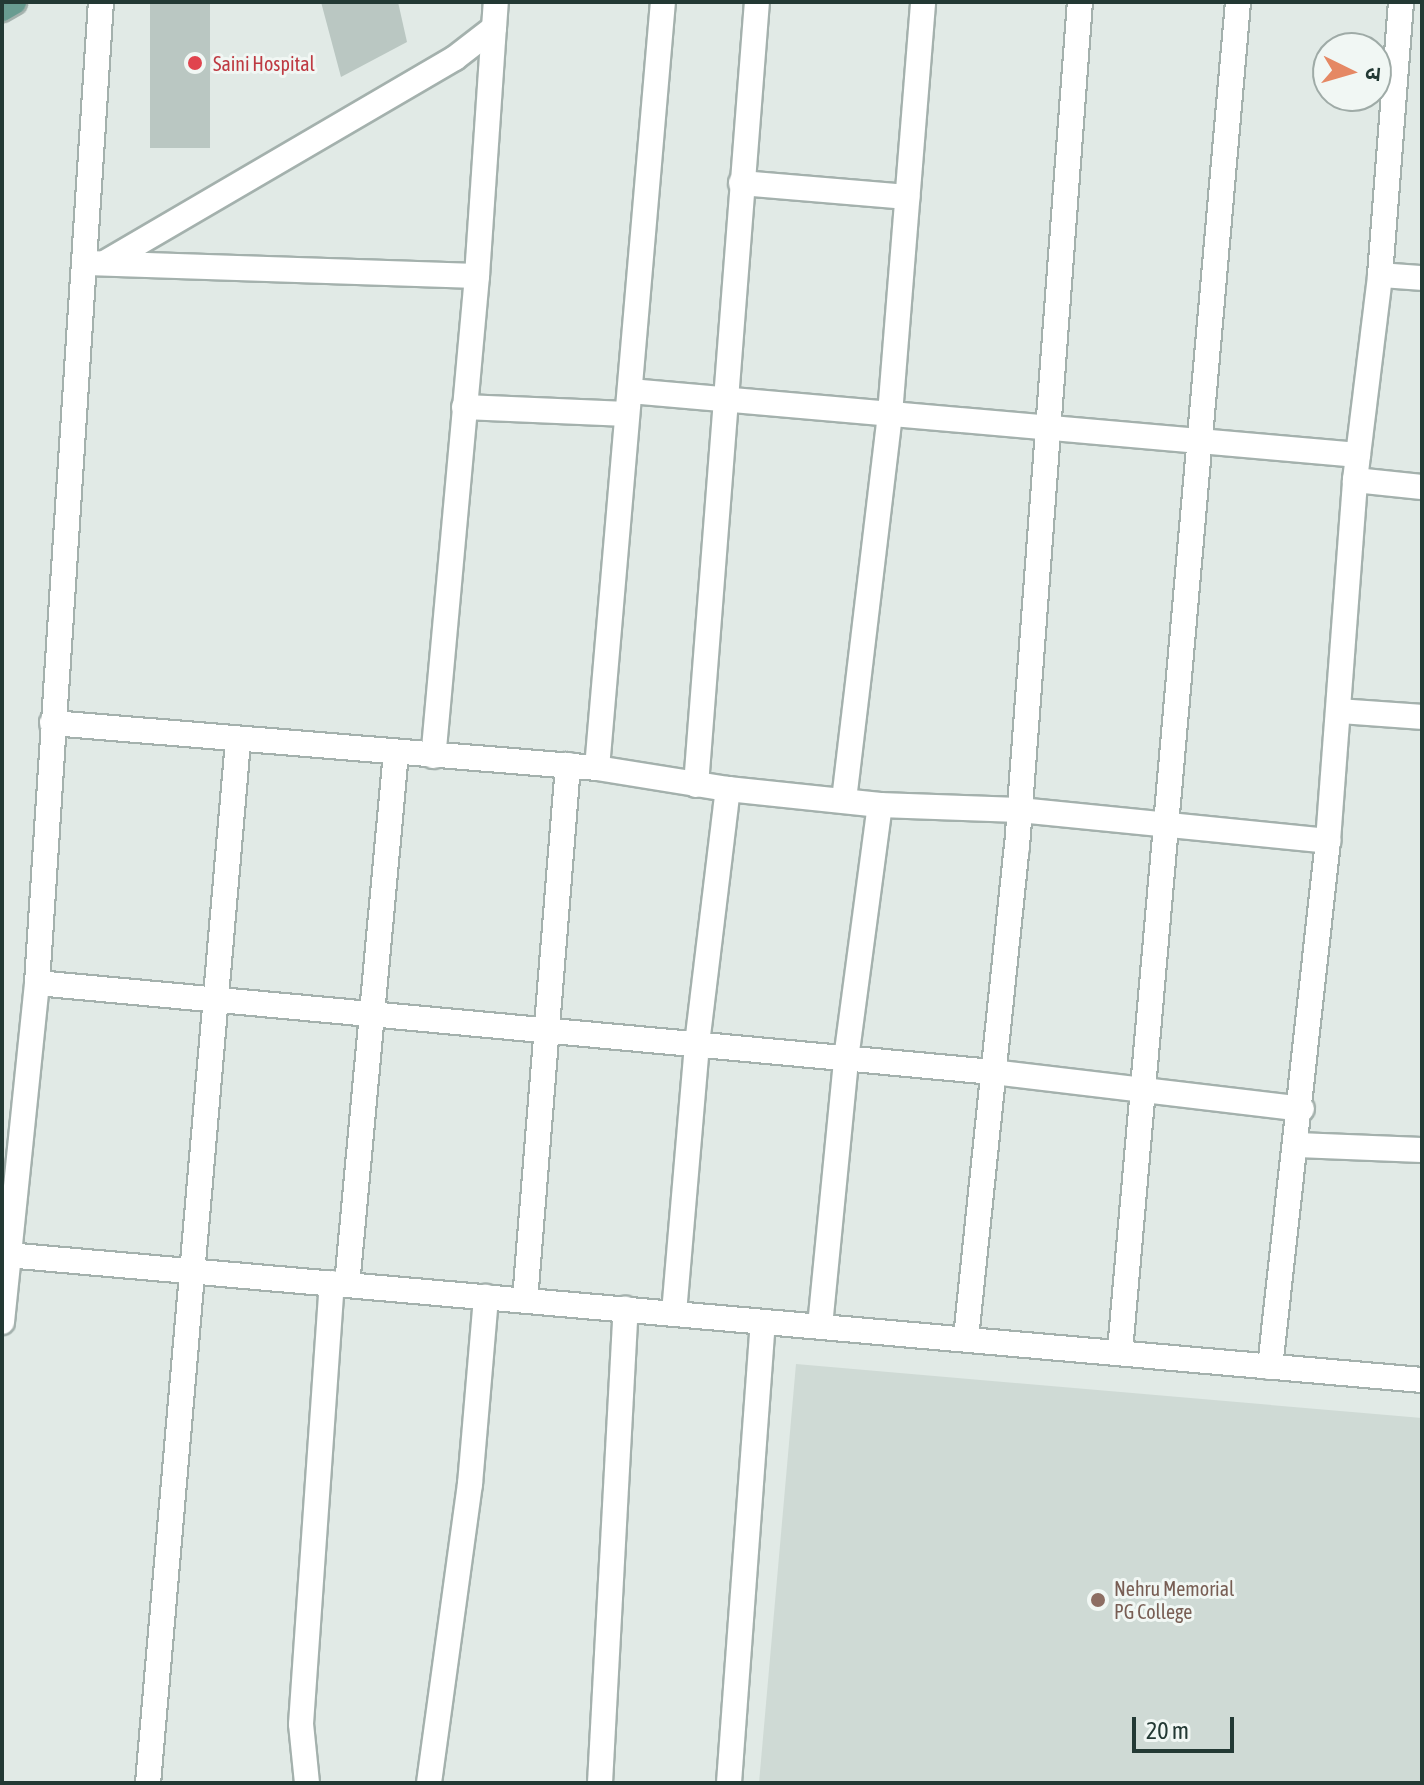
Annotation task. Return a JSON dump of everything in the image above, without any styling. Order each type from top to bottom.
[{"type":"main road","points":[[2,9],[14,2]]},
{"type":"street","points":[[2,1322],[7,1230],[37,983],[52,723],[97,262],[101,2]]},
{"type":"street","points":[[433,756],[477,276],[496,2]]},
{"type":"street","points":[[597,768],[663,2]]},
{"type":"street","points":[[696,785],[757,2]]},
{"type":"street","points":[[844,800],[890,414],[923,2]]},
{"type":"street","points":[[966,1338],[1019,810],[1045,429],[1080,2]]},
{"type":"street","points":[[1120,1351],[1238,2]]},
{"type":"street","points":[[1270,1367],[1302,1109],[1328,841],[1355,480],[1380,275],[1401,2]]},
{"type":"street","points":[[97,262],[455,58],[494,28]]},
{"type":"street","points":[[741,183],[907,197]]},
{"type":"street","points":[[97,262],[477,276]]},
{"type":"street","points":[[1380,275],[1422,278]]},
{"type":"street","points":[[464,407],[725,403],[890,414],[1358,455]]},
{"type":"street","points":[[1355,480],[1422,487]]},
{"type":"street","points":[[1339,711],[1422,717]]},
{"type":"street","points":[[52,723],[238,742],[568,765],[696,785],[880,805],[1019,810],[1328,841]]},
{"type":"street","points":[[148,1783],[212,1000],[238,742]]},
{"type":"street","points":[[307,1783],[301,1724],[339,1284],[372,1014],[396,753]]},
{"type":"street","points":[[525,1300],[568,765]]},
{"type":"street","points":[[674,1313],[697,1044],[728,789]]},
{"type":"street","points":[[820,1326],[846,1059],[880,805]]},
{"type":"street","points":[[37,983],[993,1072],[1302,1109]]},
{"type":"street","points":[[1297,1145],[1422,1150]]},
{"type":"street","points":[[7,1255],[1422,1380]]},
{"type":"street","points":[[429,1783],[470,1484],[486,1297]]},
{"type":"street","points":[[600,1783],[626,1309]]},
{"type":"street","points":[[729,1783],[763,1324]]},
{"type":"shaded area","name":"Nehru Memorial PG College","points":[[796,1364],[1422,1418],[1422,1783],[759,1783]]},
{"type":"building","points":[[150,2],[210,2],[210,148],[150,148]]},
{"type":"building","points":[[321,2],[398,2],[407,42],[341,77]]},
{"type":"place","name":"Saini Hospital","points":[[195,63]]},
{"type":"place","name":"Nehru Memorial PG College","points":[[1098,1600]]}]
